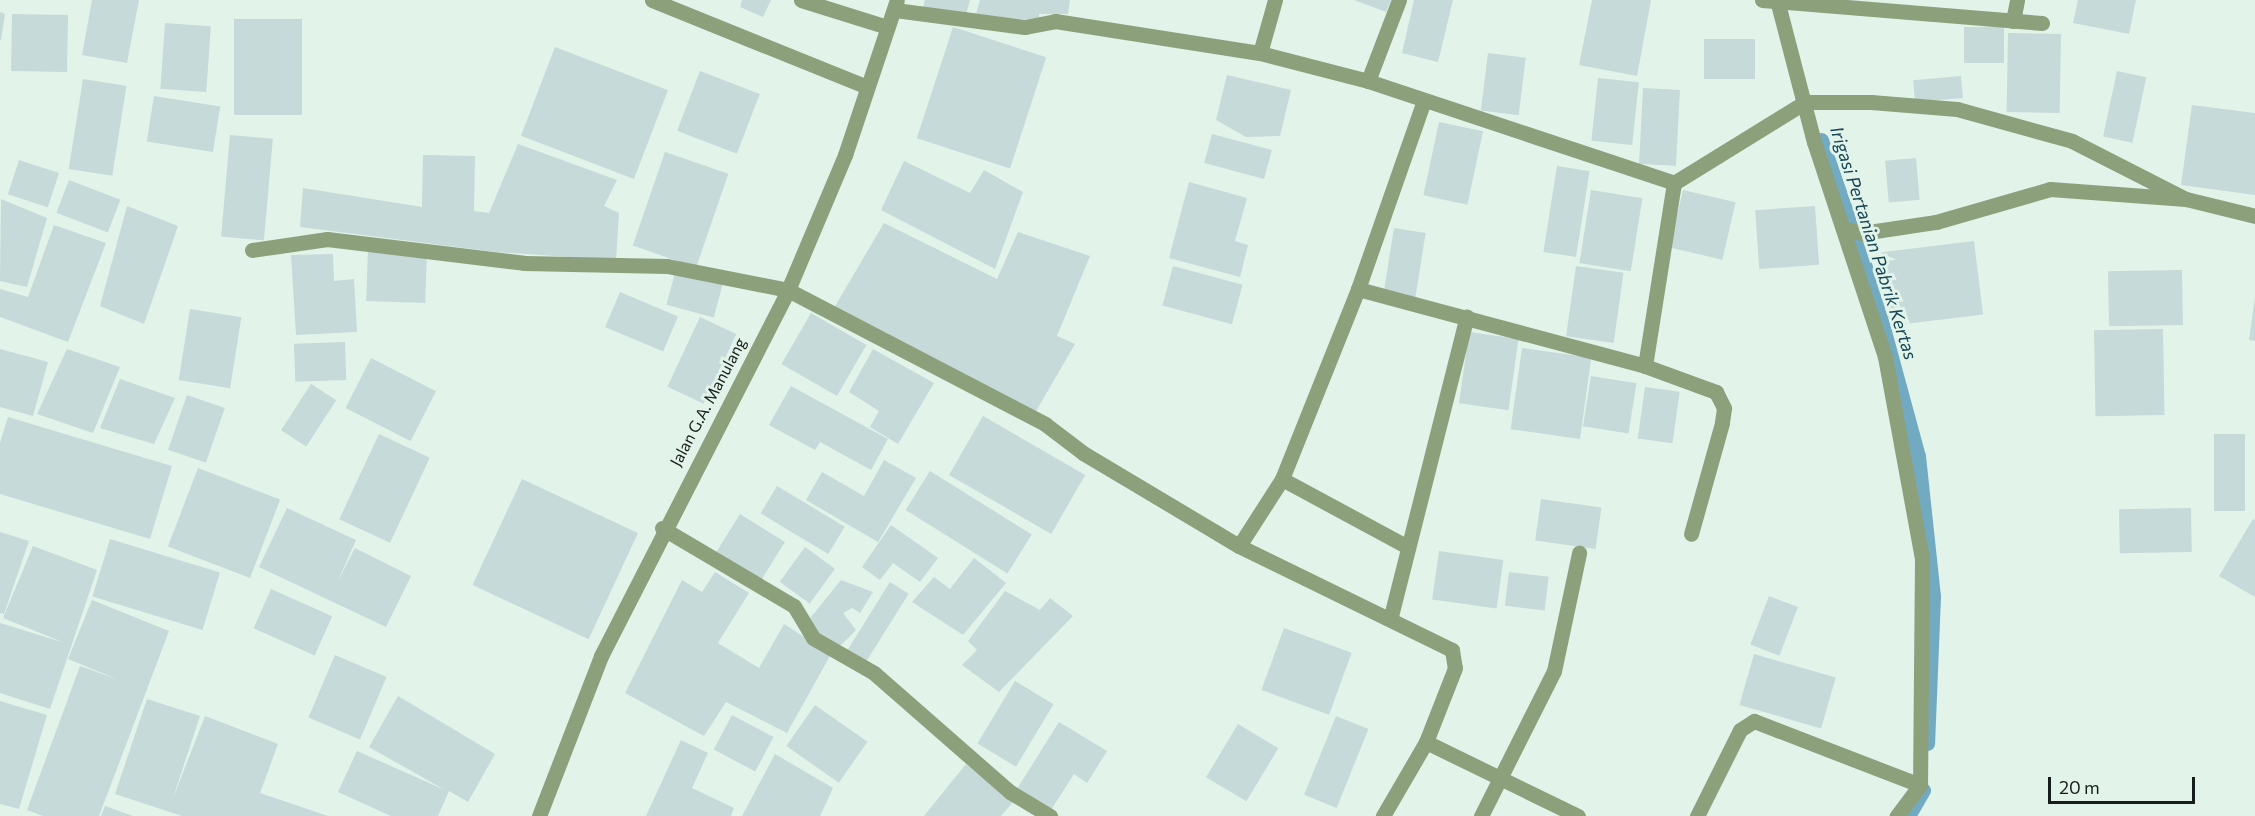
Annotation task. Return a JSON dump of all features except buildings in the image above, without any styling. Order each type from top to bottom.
[{"type":"street","points":[[652,0],[865,86]]},
{"type":"street","points":[[801,0],[887,27]]},
{"type":"street","points":[[1260,53],[1275,0]]},
{"type":"street","points":[[1368,81],[1399,0]]},
{"type":"street","points":[[1762,0],[1849,5],[2042,23]]},
{"type":"street","points":[[2013,21],[2018,0]]},
{"type":"street","points":[[1778,2],[1805,102],[1852,231],[1885,357],[1922,559],[1920,785],[1897,816]]},
{"type":"street","points":[[896,5],[1025,27],[1055,21],[1260,53],[1368,81],[1423,103],[1674,183]]},
{"type":"street","name":"Jalan G.A. Manulang","points":[[539,816],[601,656],[662,528],[788,290],[845,155],[865,86],[896,5]]},
{"type":"street","points":[[1645,366],[1674,183],[1805,102],[1871,102],[1957,109],[2072,141],[2186,199]]},
{"type":"street","points":[[1239,546],[1282,479],[1358,289],[1423,103]]},
{"type":"street","points":[[1852,231],[1936,222],[2050,189],[2186,199],[2255,216]]},
{"type":"street","points":[[252,250],[327,239],[524,263],[667,266],[788,290],[1045,424],[1083,453],[1239,546],[1391,616],[1452,650],[1456,659],[1426,742],[1383,816]]},
{"type":"street","points":[[1358,289],[1467,316],[1645,366],[1716,392],[1724,408],[1691,534]]},
{"type":"street","points":[[1391,616],[1467,316]]},
{"type":"street","points":[[1282,479],[1408,548]]},
{"type":"street","points":[[662,528],[794,606],[813,638],[874,673],[1010,792],[1050,816]]},
{"type":"street","points":[[1481,816],[1502,783],[1554,672],[1579,553]]},
{"type":"street","points":[[1697,816],[1740,730],[1754,721],[1920,785]]},
{"type":"street","points":[[1426,742],[1502,783],[1578,816]]},
{"type":"waterway","name":"Irigasi Pertanian Pabrik Kertas","points":[[1821,140],[1872,287],[1918,456],[1933,596],[1927,743]]},
{"type":"waterway","name":"Irigasi Pertanian Pabrik Kertas","points":[[1908,816],[1923,790]]}]
